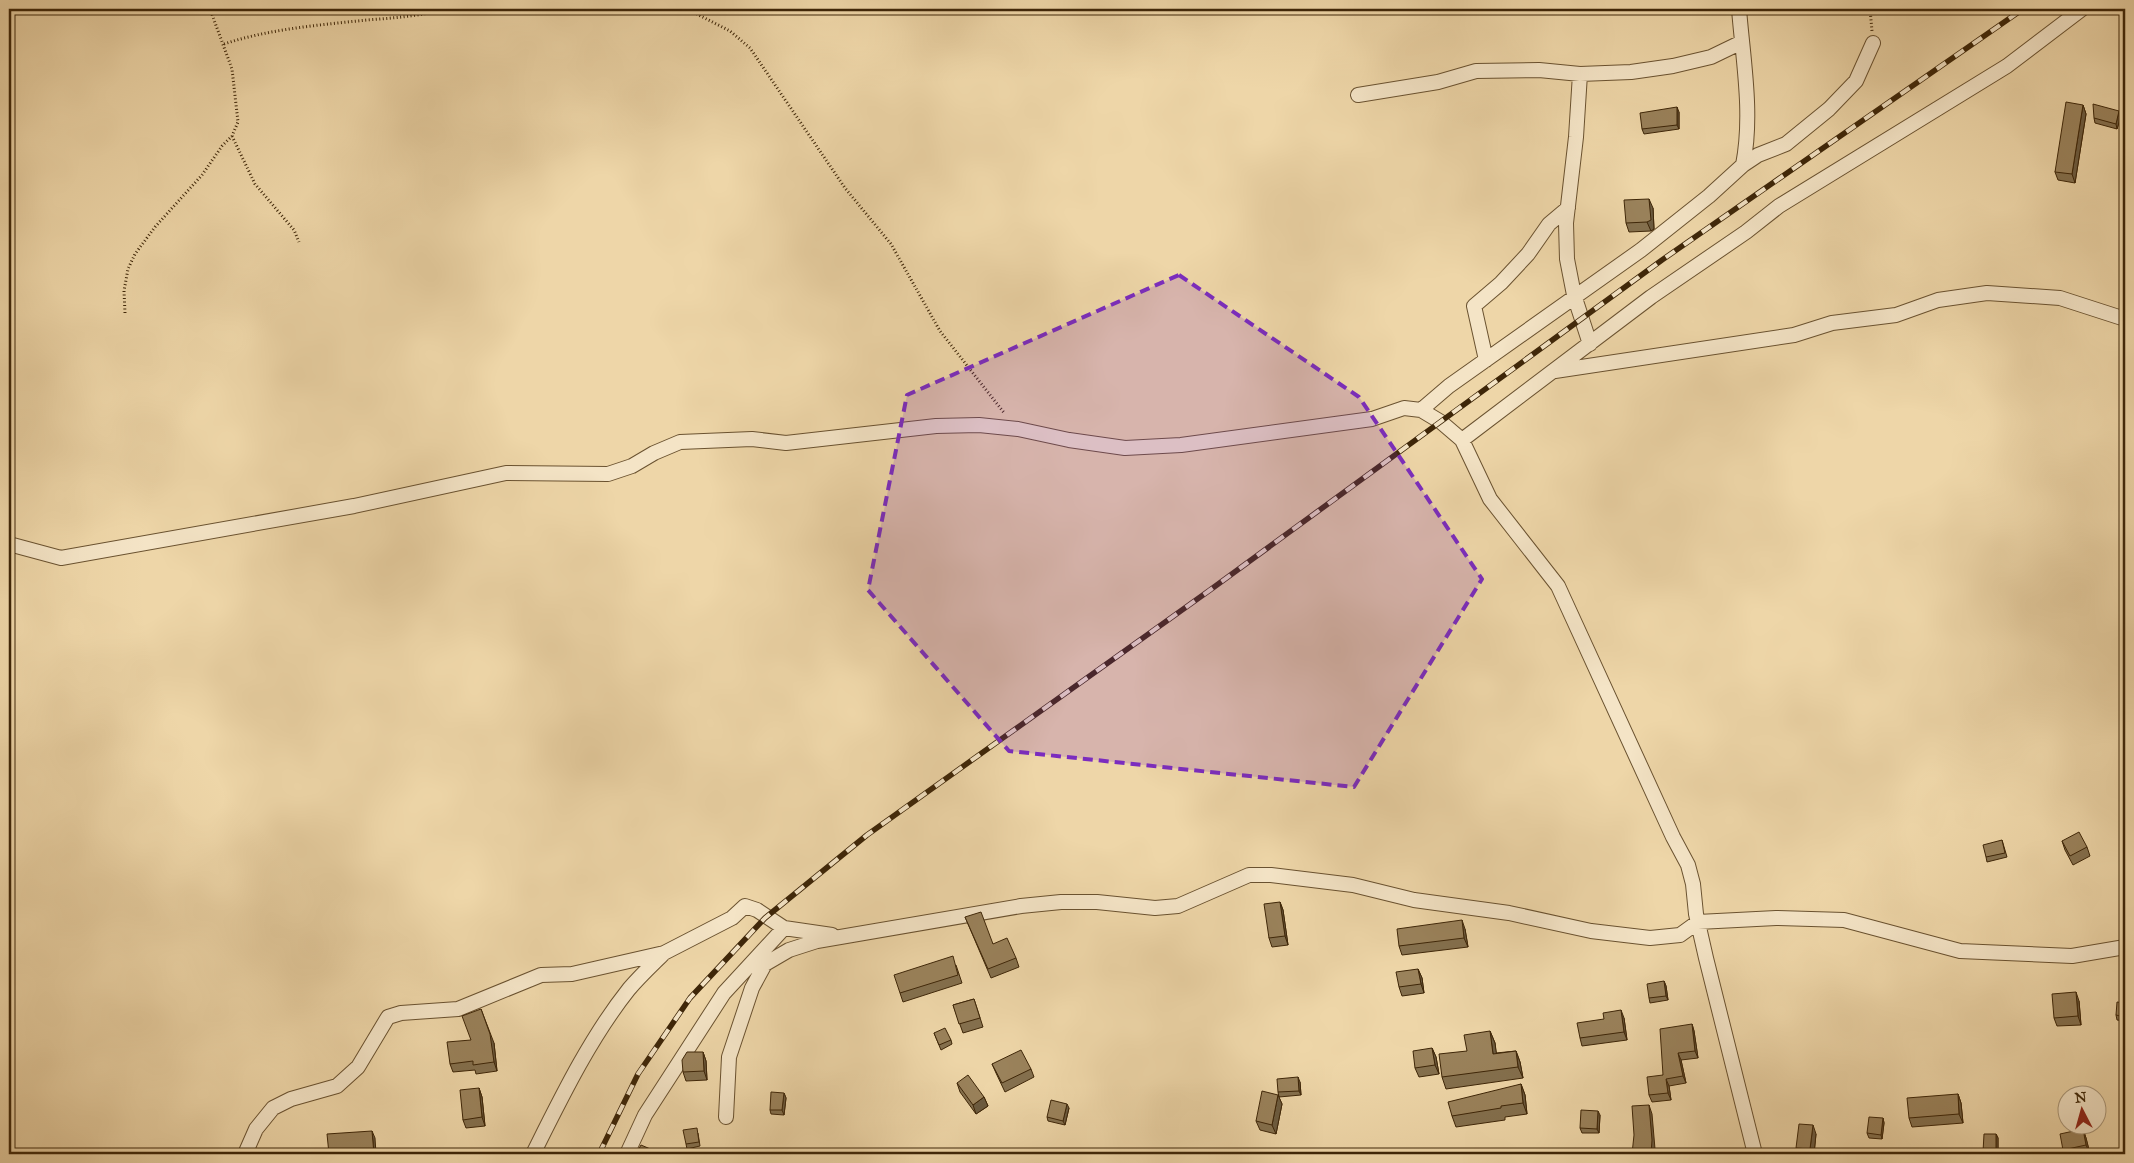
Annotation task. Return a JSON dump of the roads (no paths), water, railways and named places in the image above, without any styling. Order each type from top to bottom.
[{"type":"street","points":[[1739,9],[1745,66],[1746,149],[1743,165]]},
{"type":"street","points":[[1462,440],[1552,371],[1779,206],[2007,66],[2082,9]]},
{"type":"street","points":[[1358,95],[1438,82],[1476,72],[1539,70],[1580,74],[1631,72],[1673,66],[1711,57],[1742,42]]},
{"type":"street","points":[[1421,410],[1449,386],[1574,295],[1641,250],[1709,196],[1743,165],[1758,155],[1786,144],[1829,109],[1856,81],[1873,43]]},
{"type":"street","points":[[1580,74],[1576,137],[1568,208],[1567,259],[1574,295],[1590,344]]},
{"type":"street","points":[[1486,360],[1474,306],[1502,284],[1528,254],[1549,224],[1568,208]]},
{"type":"street","points":[[1552,371],[1794,335],[1832,323],[1896,315],[1938,300],[1987,293],[2060,298],[2125,319]]},
{"type":"street","points":[[10,546],[61,558],[354,506],[506,473],[608,474],[632,466],[654,453],[680,442],[752,439],[786,443],[936,426],[979,425],[1018,429],[1069,440],[1126,448],[1181,444],[1372,418],[1404,408],[1421,410],[1441,422],[1462,440],[1490,499],[1558,586],[1673,837],[1688,865],[1698,922],[1755,1154]]},
{"type":"street","points":[[726,1116],[728,1057],[752,988],[765,964],[788,950],[817,941],[1021,906],[1061,902],[1097,902],[1155,908],[1178,906],[1249,875],[1271,875],[1353,885],[1414,900],[1509,913],[1590,930],[1650,938],[1680,935],[1698,922],[1776,918],[1844,920],[1960,951],[2072,956],[2125,948]]},
{"type":"street","points":[[245,1154],[256,1129],[273,1108],[292,1099],[337,1086],[358,1067],[388,1017],[401,1013],[458,1009],[541,974],[572,974],[664,953],[732,918],[745,906],[757,910],[784,928],[842,938]]},
{"type":"street","points":[[627,1154],[645,1115],[724,993],[784,928]]},
{"type":"street","points":[[533,1154],[554,1112],[607,1020],[630,988],[664,953]]},
{"type":"railway","points":[[599,1154],[638,1074],[690,998],[765,918],[867,835],[1210,590],[1662,260],[2023,9]]}]
